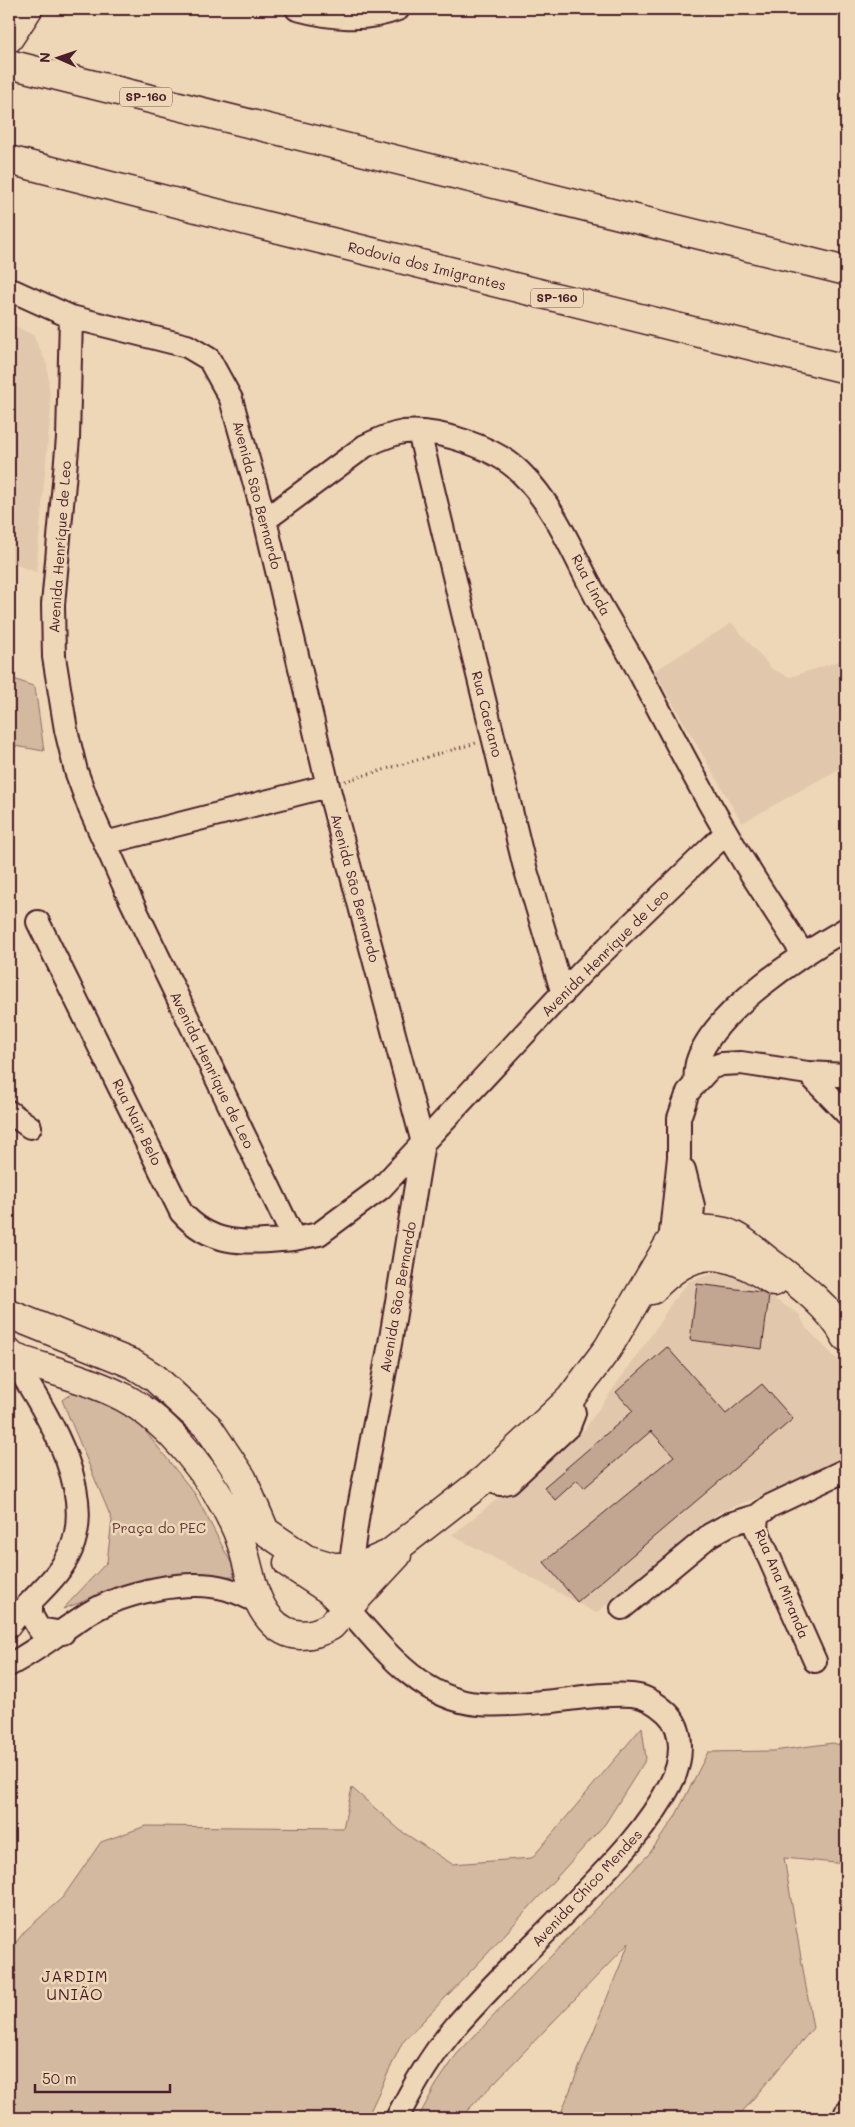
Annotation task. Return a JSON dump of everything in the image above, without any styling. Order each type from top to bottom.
[{"type":"main road","points":[[9,38],[28,9]]},
{"type":"main road","name":"SP-160","points":[[9,64],[284,130],[846,271]]},
{"type":"main road","name":"Rodovia dos Imigrantes","points":[[9,160],[267,226],[846,369]]},
{"type":"main road","points":[[265,1531],[306,1559],[333,1567],[350,1568],[369,1563],[389,1554],[485,1479],[570,1399],[608,1348],[630,1311],[685,1248],[722,1231],[749,1245],[794,1280],[827,1310],[845,1332]]},
{"type":"main road","points":[[9,1314],[133,1364],[154,1378],[208,1427],[242,1478],[269,1543],[278,1557],[330,1590],[348,1609]]},
{"type":"main road","points":[[10,1356],[27,1351],[52,1350],[118,1358]]},
{"type":"main road","points":[[10,1356],[100,1387],[123,1398],[141,1408],[176,1440],[217,1492],[237,1531],[259,1602],[278,1627],[290,1634],[305,1636],[318,1634],[331,1626],[417,1533]]},
{"type":"street","points":[[297,9],[324,16],[360,18],[398,9]]},
{"type":"street","name":"Avenida São Bernardo","points":[[9,289],[71,317],[187,346],[209,359],[230,400],[265,520],[328,786],[423,1143],[393,1329],[358,1513],[350,1568],[348,1609]]},
{"type":"street","name":"Avenida Henríque de Leo","points":[[71,317],[68,438],[53,605],[54,657],[66,730],[76,771],[126,890],[294,1239],[320,1234],[381,1188],[583,971],[726,833]]},
{"type":"street","name":"Rua Linda","points":[[265,520],[365,446],[382,438],[405,432],[419,432],[456,439],[505,459],[532,485],[553,514],[600,603],[643,678],[673,739],[726,833],[803,954]]},
{"type":"street","name":"Rua Caetano","points":[[419,432],[524,864],[563,994]]},
{"type":"street","points":[[105,843],[328,786]]},
{"type":"street","name":"Rua Nair Belo","points":[[38,922],[181,1212],[193,1225],[221,1239],[238,1242],[294,1239]]},
{"type":"street","points":[[695,1083],[697,1061],[718,1028],[752,995],[803,954],[846,929]]},
{"type":"street","points":[[685,1248],[693,1206],[679,1158],[679,1118],[684,1100],[695,1083],[710,1068],[732,1063],[808,1072],[846,1074]]},
{"type":"street","points":[[808,1072],[846,1113]]},
{"type":"street","points":[[9,1112],[30,1127]]},
{"type":"street","points":[[9,1626],[58,1572],[71,1550],[77,1525],[77,1499],[69,1464],[44,1410],[10,1356]]},
{"type":"street","name":"Rua Ana Miranda","points":[[815,1661],[756,1528],[757,1516],[770,1506],[846,1470]]},
{"type":"street","points":[[622,1608],[710,1535],[730,1524],[757,1516]]},
{"type":"street","points":[[9,1664],[62,1632],[89,1613],[109,1602],[130,1595],[155,1590],[203,1586],[218,1588],[259,1602]]},
{"type":"street","points":[[31,1602],[30,1615],[39,1629],[62,1632]]},
{"type":"street","name":"Avenida Chico Mendes","points":[[348,1609],[392,1659],[430,1687],[459,1700],[477,1704],[497,1705],[615,1694],[639,1696],[656,1704],[672,1718],[679,1736],[680,1758],[671,1784],[649,1819],[609,1868],[457,2025],[421,2071],[397,2118]]},
{"type":"street","points":[[845,2118],[846,2113]]},
{"type":"path","points":[[328,786],[493,738]]},
{"type":"shaded area","points":[[9,323],[33,335],[47,364],[51,408],[36,572],[9,562]]},
{"type":"shaded area","points":[[732,623],[772,669],[790,677],[846,659],[846,765],[742,823],[654,671]]},
{"type":"shaded area","points":[[715,1273],[736,1275],[799,1314],[806,1328],[846,1368],[846,1458],[767,1494],[720,1512],[596,1613],[452,1535],[584,1430],[656,1328],[672,1302],[689,1281]]},
{"type":"green space","points":[[9,677],[35,687],[44,751],[9,745]]},
{"type":"green space","name":"Praça do PEC","points":[[75,1391],[118,1408],[142,1427],[195,1494],[238,1576],[145,1578],[63,1609],[107,1562],[112,1520],[62,1400]]},
{"type":"green space","points":[[642,1727],[646,1759],[605,1824],[487,1954],[402,2043],[367,2118],[9,2118],[9,1951],[25,1931],[63,1897],[101,1842],[146,1826],[343,1828],[352,1788],[401,1831],[452,1864],[532,1858]]},
{"type":"green space","points":[[833,1743],[846,1747],[846,1864],[784,1858],[813,2028],[737,2118],[559,2118],[629,1943],[466,2112],[463,2118],[418,2118],[436,2085],[457,2054],[649,1854],[675,1817],[708,1752],[773,1751]]},
{"type":"building","points":[[697,1284],[761,1292],[769,1296],[762,1349],[690,1340]]},
{"type":"building","points":[[667,1347],[726,1414],[762,1384],[793,1419],[577,1602],[544,1562],[674,1456],[651,1431],[584,1488],[577,1480],[555,1500],[544,1487],[633,1411],[616,1392]]},
{"type":"district","name":"JARDIM UNIÃO","points":[[75,1985]]}]
